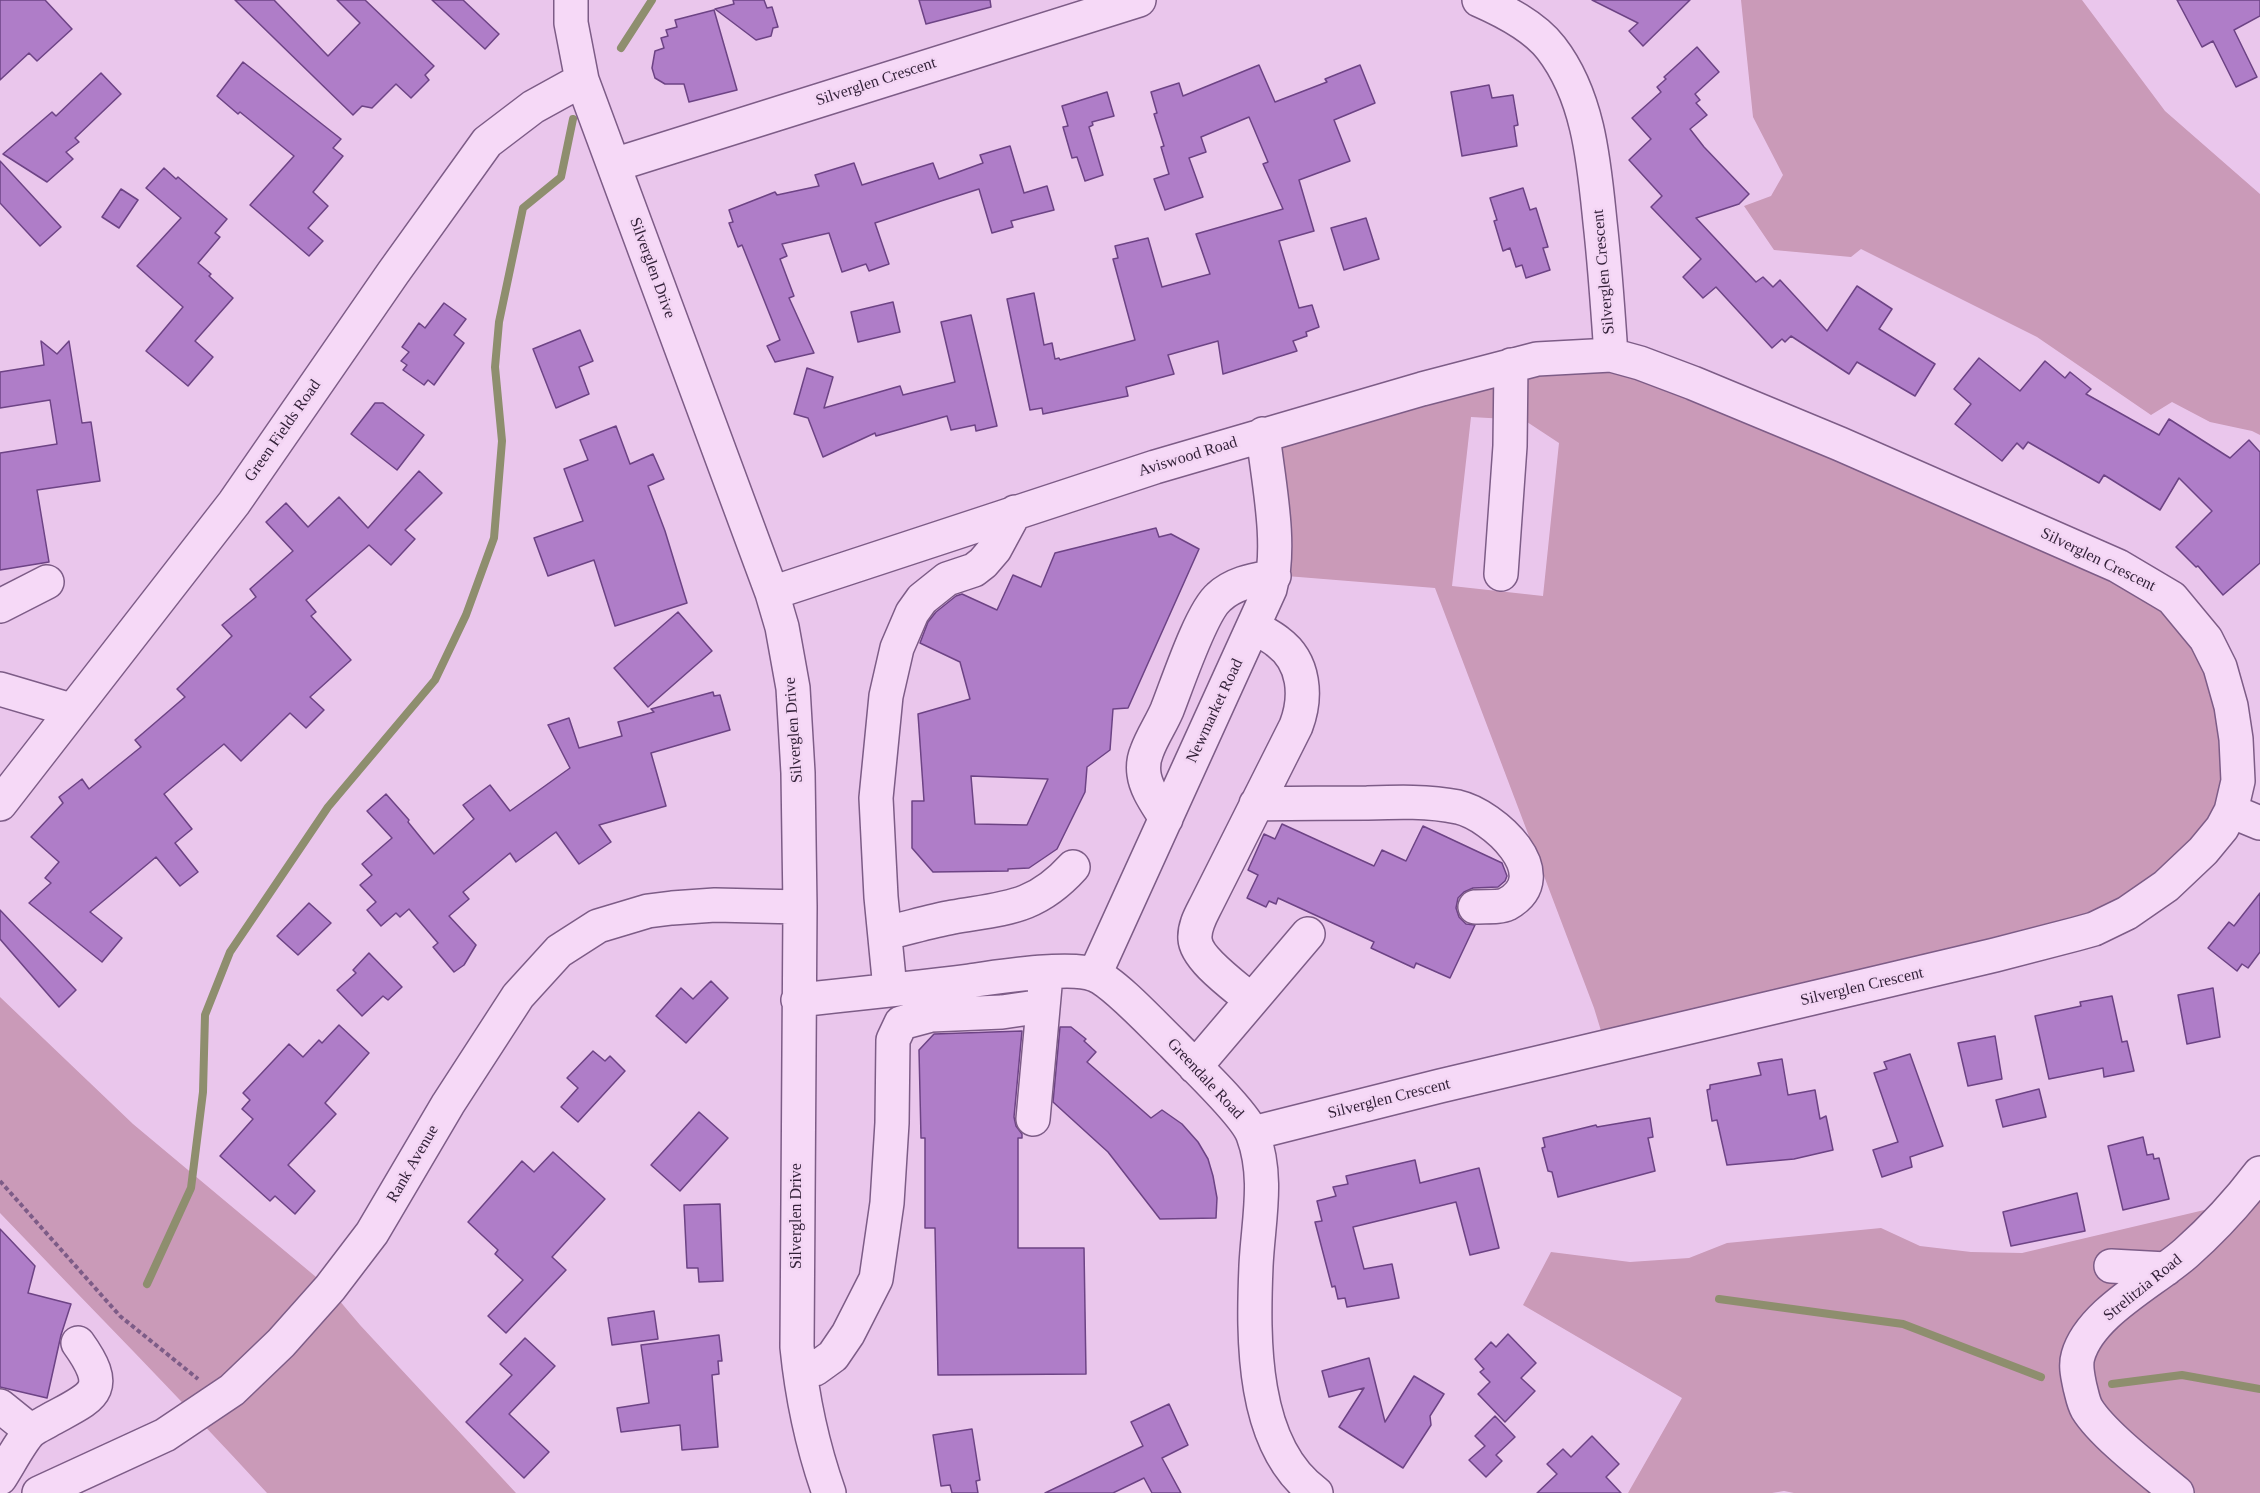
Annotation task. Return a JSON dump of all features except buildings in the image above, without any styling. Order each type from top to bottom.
[{"type":"street","name":"Silverglen Drive","points":[[571,0],[571,23],[582,80],[772,592],[782,627],[793,688],[798,773],[800,907],[797,1347],[813,1446],[829,1493]]},
{"type":"street","name":"Silverglen Crescent","points":[[614,165],[1139,0]]},
{"type":"street","name":"Silverglen Crescent","points":[[1253,1133],[1440,1086],[1995,955],[2094,929],[2135,908],[2166,886],[2211,842],[2246,817],[2238,782],[2238,764],[2230,706],[2214,654],[2198,627],[2172,598],[2118,566],[1840,444],[1693,383],[1640,363],[1611,355],[1605,264],[1587,129],[1569,75],[1550,46],[1514,18],[1479,0]]},
{"type":"street","name":"Green Fields Road","points":[[0,804],[234,502],[487,142],[532,107],[582,80]]},
{"type":"street","name":"Aviswood Road","points":[[772,592],[1263,434],[1537,359],[1611,355]]},
{"type":"street","points":[[1501,574],[1510,446],[1511,365]]},
{"type":"street","name":"Newmarket Road","points":[[1095,974],[1267,599],[1274,576],[1275,540],[1263,434]]},
{"type":"street","points":[[890,989],[881,897],[876,798],[886,696],[897,648],[912,613],[922,599],[947,579],[974,570],[983,563],[995,549],[1015,512]]},
{"type":"street","points":[[1166,819],[1148,788],[1144,763],[1190,652],[1217,598],[1237,585],[1274,576]]},
{"type":"street","points":[[0,606],[47,582]]},
{"type":"street","points":[[1251,1000],[1199,954],[1194,938],[1197,924],[1207,903],[1296,726],[1303,701],[1299,670],[1294,660],[1279,642],[1254,627]]},
{"type":"street","points":[[0,689],[71,710]]},
{"type":"street","points":[[1256,804],[1424,802],[1461,808],[1495,825],[1521,853],[1527,874],[1521,892],[1505,905],[1475,907]]},
{"type":"street","points":[[886,933],[1025,903],[1058,884],[1073,867]]},
{"type":"street","name":"Rank Avenue","points":[[39,1493],[165,1435],[232,1390],[281,1343],[330,1288],[372,1233],[448,1104],[518,996],[559,951],[598,926],[648,912],[715,905],[800,907]]},
{"type":"street","points":[[1195,1067],[1308,934]]},
{"type":"street","points":[[798,1000],[1047,972],[1072,971],[1095,974]]},
{"type":"street","points":[[1034,1119],[1047,972]]},
{"type":"street","name":"Greendale Road","points":[[1095,974],[1132,1005],[1195,1067],[1253,1133],[1261,1162],[1262,1199],[1256,1264],[1257,1369],[1269,1425],[1286,1462],[1316,1493]]},
{"type":"street","points":[[800,1371],[815,1369],[833,1356],[848,1334],[876,1279],[887,1203],[892,1123],[893,1040],[901,1023],[931,1015],[1002,1012],[1043,1006]]},
{"type":"street","name":"Strelitzia Road","points":[[2176,1493],[2104,1428],[2088,1409],[2082,1396],[2077,1374],[2078,1355],[2089,1334],[2114,1307],[2166,1269],[2206,1234],[2260,1173]]},
{"type":"street","points":[[2111,1266],[2166,1269]]},
{"type":"street","points":[[0,1478],[31,1431],[88,1399],[95,1388],[96,1377],[93,1364],[78,1343]]},
{"type":"street","points":[[0,1406],[31,1431]]},
{"type":"street","points":[[0,1486],[4,1493]]},
{"type":"path","points":[[0,1181],[120,1316],[221,1397]]},
{"type":"shaded area","points":[[1741,0],[2082,0],[2165,111],[2260,194],[2260,435],[2252,431],[2210,422],[2172,402],[2151,415],[2037,337],[1861,249],[1851,257],[1774,250],[1744,206],[1771,196],[1783,175],[1753,117]]},
{"type":"shaded area","points":[[1591,353],[2185,608],[2239,782],[2143,905],[1606,1047],[1594,1008],[1435,588],[1274,575],[1263,433]],"holes":[[[1471,417],[1524,420],[1559,443],[1543,596],[1452,586]]]},
{"type":"shaded area","points":[[0,997],[133,1124],[328,1287],[360,1325],[516,1493],[267,1493],[0,1213]]},
{"type":"shaded area","points":[[2260,1170],[2260,1493],[1794,1493],[1784,1491],[1772,1493],[1628,1493],[1682,1398],[1523,1305],[1551,1252],[1630,1262],[1689,1258],[1727,1243],[1881,1228],[1920,1246],[1971,1252],[2022,1253],[2234,1203]]},
{"type":"waterway","points":[[621,48],[652,0]]},
{"type":"waterway","points":[[147,1284],[191,1188],[203,1092],[205,1015],[230,952],[328,807],[435,680],[466,615],[494,538],[502,441],[495,367],[499,322],[523,208],[561,177],[573,119]]},
{"type":"waterway","points":[[1719,1299],[1903,1324],[2041,1377]]},
{"type":"waterway","points":[[2112,1384],[2182,1375],[2260,1389]]}]
